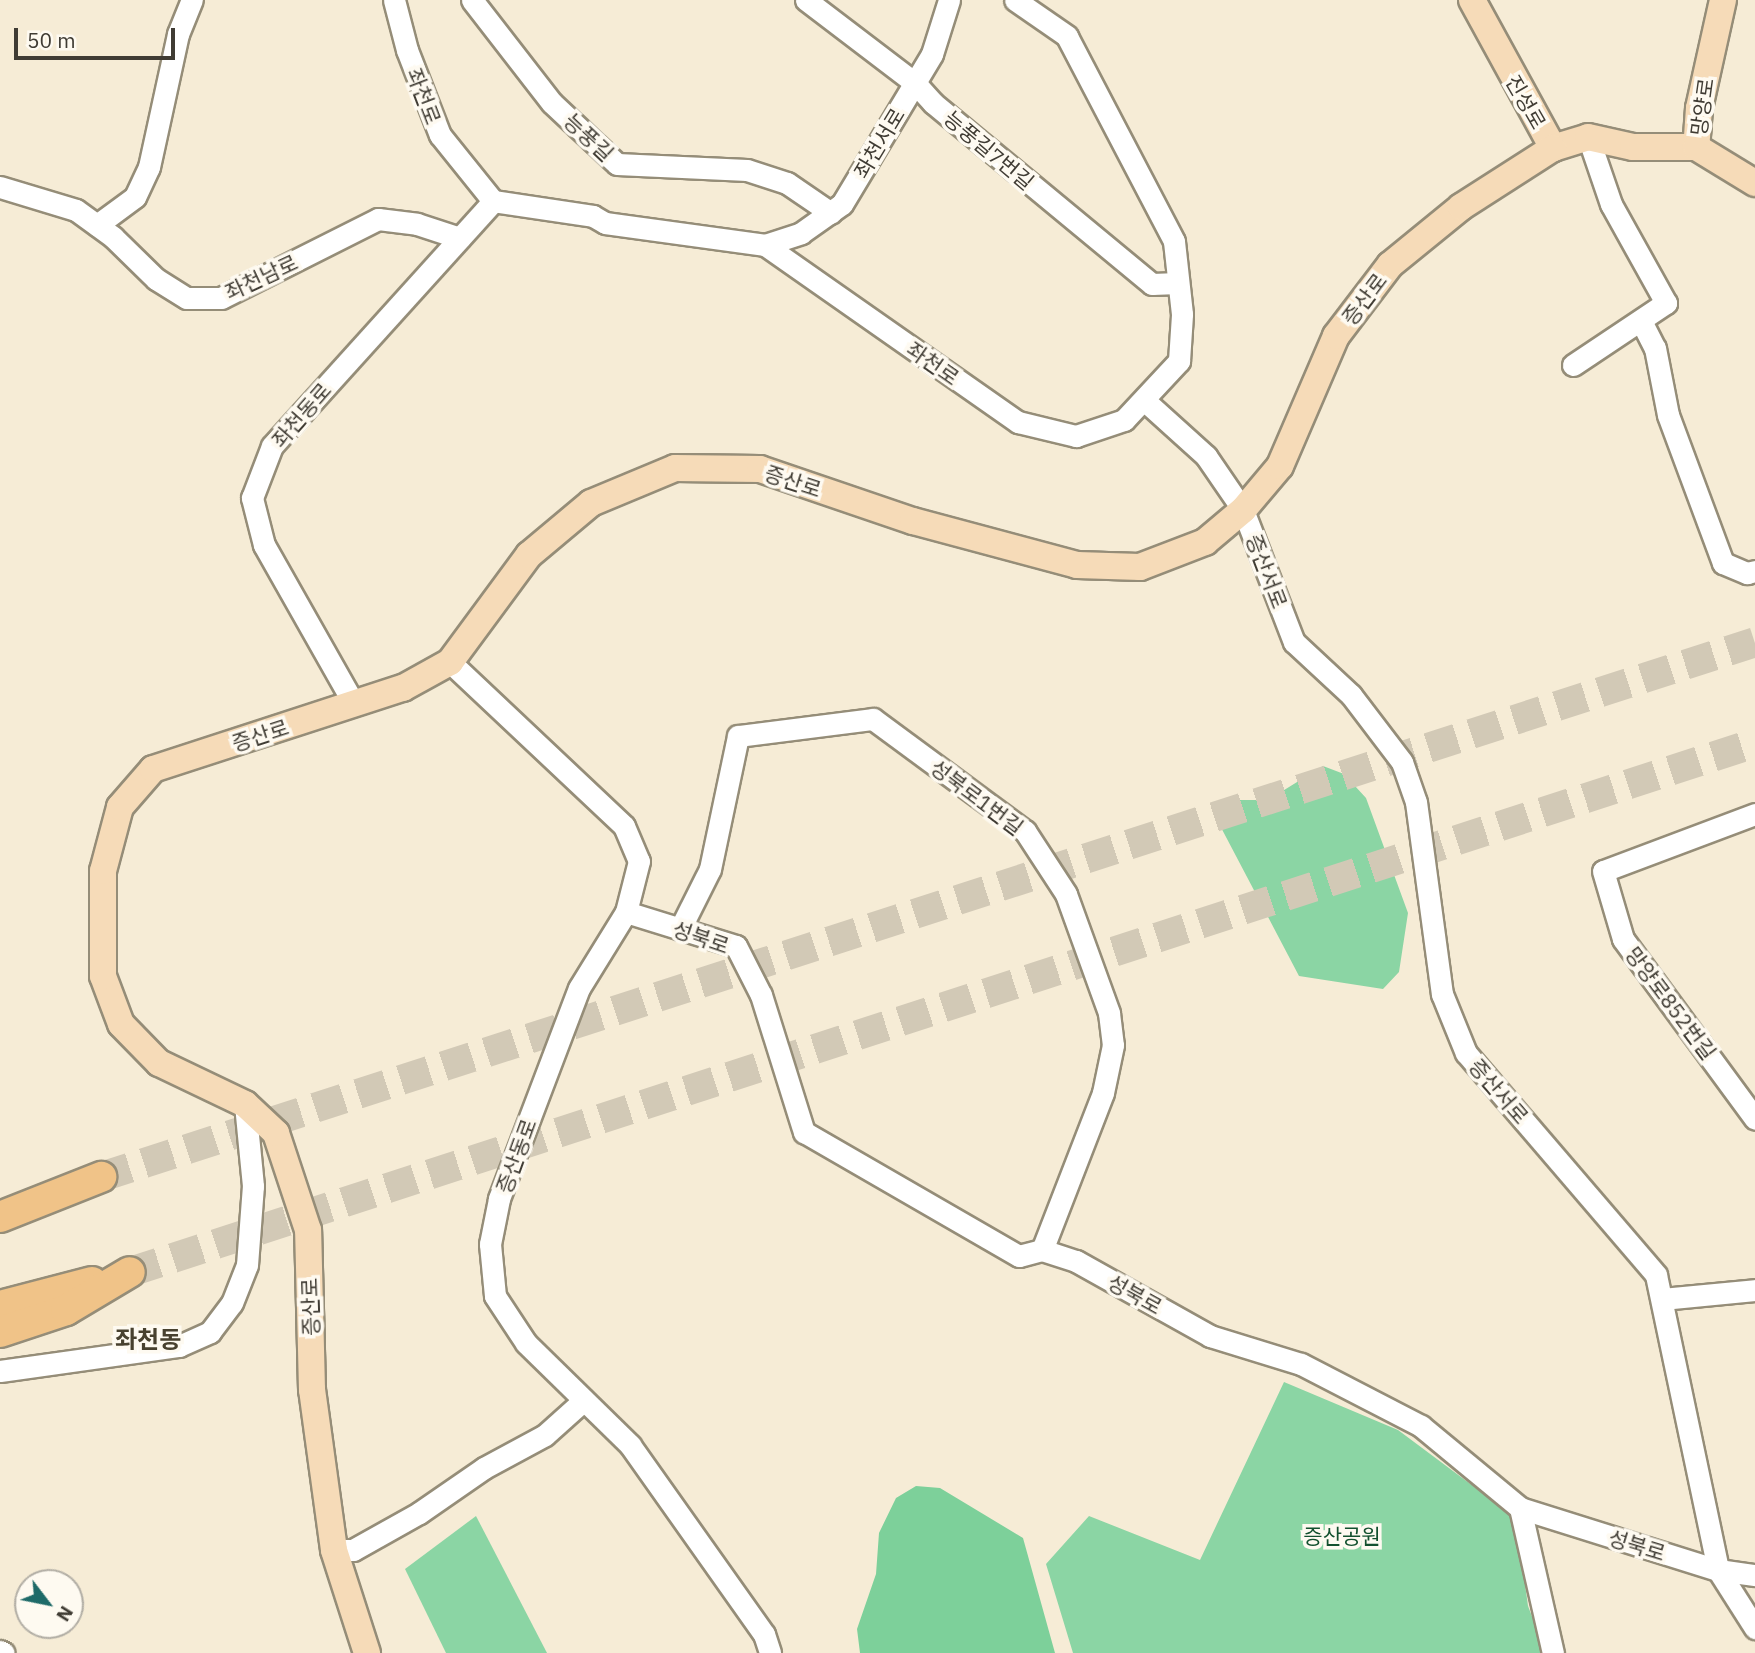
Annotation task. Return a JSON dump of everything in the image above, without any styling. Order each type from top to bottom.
[{"type":"highway","points":[[0,1201],[88,1182],[0,1217]]},
{"type":"highway","points":[[0,1306],[130,1272],[66,1310],[0,1332]]},
{"type":"main road","name":"진성로","points":[[1472,0],[1553,148],[1588,137],[1633,147],[1696,147]]},
{"type":"main road","name":"망양로","points":[[1723,0],[1699,108],[1696,147],[1755,183]]},
{"type":"main road","name":"증산로","points":[[364,1649],[334,1550],[312,1391],[308,1230],[276,1133],[245,1104],[159,1063],[121,1024],[103,975],[103,871],[120,807],[153,769],[403,688],[450,662],[529,555],[591,503],[675,468],[760,469],[913,521],[1077,565],[1140,567],[1205,542],[1243,510],[1280,466],[1336,336],[1390,265],[1461,207],[1553,148]]},
{"type":"street","points":[[97,225],[135,197],[149,167],[175,46],[192,0]]},
{"type":"street","name":"좌천로","points":[[394,0],[422,96],[440,135],[493,201],[593,216],[605,223],[765,245],[1018,422],[1076,436],[1124,420],[1179,360],[1178,283],[1174,241],[1068,36],[1015,0]]},
{"type":"street","name":"능풍길","points":[[472,0],[552,103],[617,164],[747,170],[787,183],[831,213]]},
{"type":"street","name":"능풍길7번길","points":[[806,0],[915,83],[933,103],[1152,284],[1178,283]]},
{"type":"street","name":"좌천서로","points":[[765,245],[801,233],[842,204],[932,54],[948,0]]},
{"type":"street","points":[[1573,365],[1660,310],[1666,303],[1664,294],[1611,204],[1588,137]]},
{"type":"street","name":"좌천남로","points":[[0,187],[76,210],[97,225],[156,279],[187,298],[221,298],[378,219],[417,224],[460,238]]},
{"type":"street","name":"좌천동로","points":[[354,704],[264,545],[252,498],[272,446],[493,201]]},
{"type":"street","points":[[1641,321],[1655,348],[1668,415],[1723,563],[1747,573],[1755,571]]},
{"type":"street","points":[[1144,400],[1206,456],[1243,510]]},
{"type":"street","name":"증산서로","points":[[1243,510],[1294,642],[1351,695],[1402,762],[1416,802],[1443,993],[1466,1053],[1656,1275],[1718,1570],[1755,1628]]},
{"type":"street","name":"증산동로","points":[[450,662],[624,826],[639,861],[626,912],[579,988],[499,1199],[490,1244],[495,1296],[526,1343],[630,1445],[764,1633],[770,1653]]},
{"type":"street","name":"성북로1번길","points":[[680,929],[710,869],[738,736],[873,719],[1025,831],[1066,894],[1109,1013],[1114,1045],[1103,1093],[1042,1250]]},
{"type":"street","name":"망양로852번길","points":[[1755,814],[1603,872],[1623,939],[1755,1119]]},
{"type":"street","name":"성북로","points":[[626,912],[736,946],[761,995],[804,1132],[1019,1255],[1042,1250],[1076,1261],[1210,1336],[1301,1364],[1420,1426],[1521,1508],[1718,1570],[1755,1575]]},
{"type":"street","points":[[0,1371],[179,1346],[210,1332],[232,1303],[247,1265],[253,1186],[245,1104]]},
{"type":"street","points":[[1662,1299],[1755,1290]]},
{"type":"street","points":[[334,1550],[353,1550],[419,1513],[484,1468],[545,1435],[584,1400]]},
{"type":"street","points":[[1521,1508],[1553,1653]]},
{"type":"green space","points":[[1323,766],[1344,774],[1366,798],[1408,913],[1399,972],[1383,989],[1299,976],[1216,818],[1238,800],[1268,800]]},
{"type":"green space","name":"증산공원","points":[[1284,1382],[1398,1430],[1516,1518],[1528,1606],[1546,1653],[1073,1653],[1046,1564],[1089,1516],[1200,1560]]},
{"type":"green space","points":[[916,1486],[940,1488],[1023,1538],[1055,1653],[860,1653],[857,1629],[876,1574],[879,1533],[896,1498]]},
{"type":"green space","points":[[476,1516],[547,1653],[446,1653],[405,1569]]},
{"type":"tunnel","points":[[101,1177],[1755,642]]},
{"type":"tunnel","points":[[130,1272],[1755,743]]},
{"type":"district","name":"좌천동","points":[[148,1340]]}]
